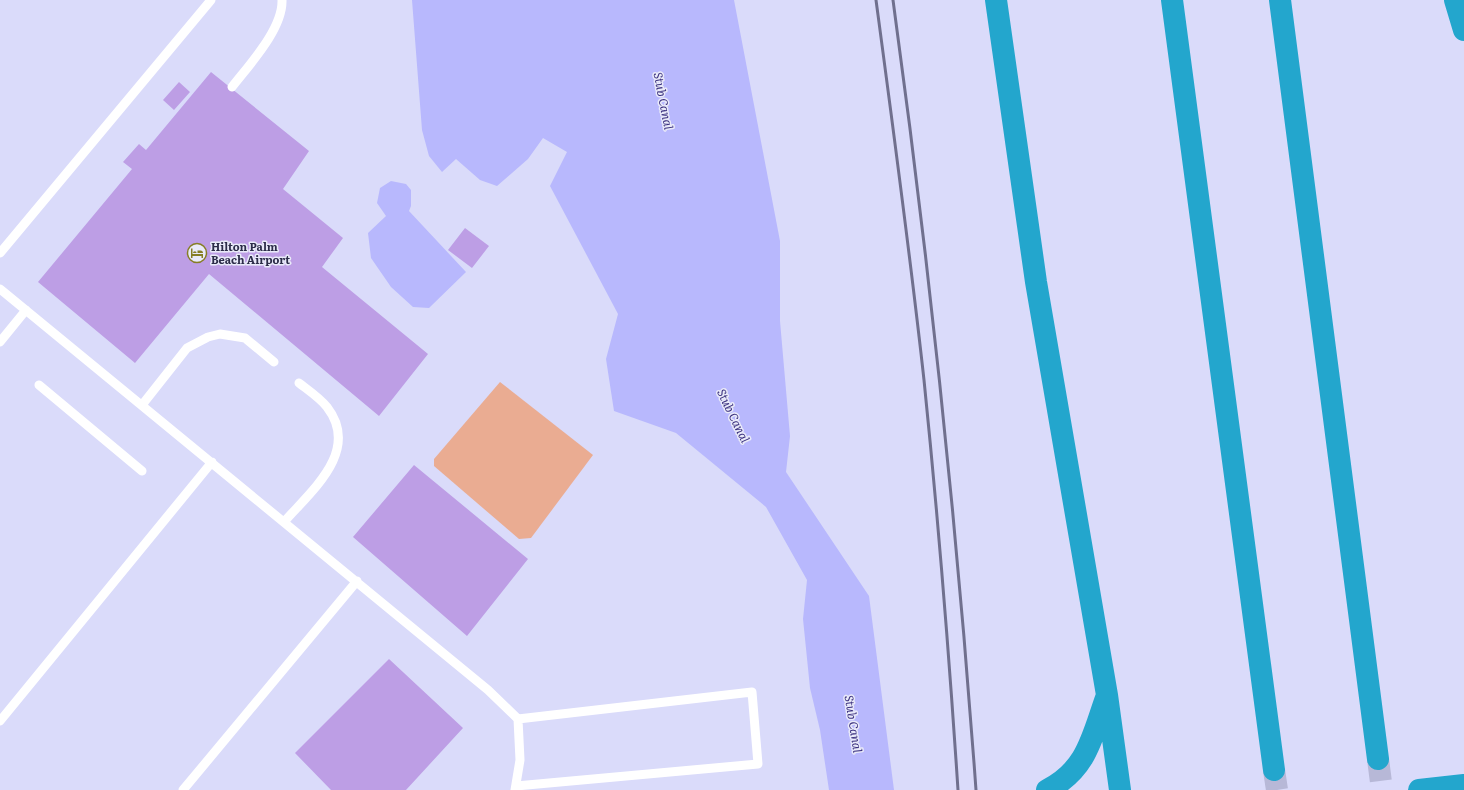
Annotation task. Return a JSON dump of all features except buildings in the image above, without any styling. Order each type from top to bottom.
[{"type":"highway","points":[[996,0],[1036,282],[1107,695],[1120,790]]},
{"type":"highway","points":[[1163,0],[1179,57]]},
{"type":"highway","points":[[1172,0],[1274,770]]},
{"type":"highway","points":[[1280,0],[1378,759]]},
{"type":"highway","points":[[1455,0],[1464,30]]},
{"type":"highway","points":[[1048,789],[1065,779],[1078,767],[1091,743],[1107,695]]},
{"type":"highway","points":[[1419,790],[1464,785]]},
{"type":"lane","points":[[0,253],[211,0]]},
{"type":"lane","points":[[232,87],[273,32],[283,9],[282,0]]},
{"type":"lane","points":[[0,289],[488,690],[518,720],[520,760],[516,788],[758,764],[752,692],[518,720]]},
{"type":"lane","points":[[0,342],[26,310]]},
{"type":"lane","points":[[142,405],[187,348],[208,336],[220,334],[245,338],[274,362]]},
{"type":"lane","points":[[284,522],[328,471],[335,458],[339,436],[336,422],[327,406],[299,382]]},
{"type":"lane","points":[[39,385],[142,471]]},
{"type":"lane","points":[[0,721],[212,462]]},
{"type":"lane","points":[[183,790],[357,582]]},
{"type":"shaded area","points":[[500,382],[593,455],[531,538],[519,539],[434,466],[434,459]]},
{"type":"water","name":"Stub Canal","points":[[412,0],[734,0],[780,241],[780,321],[790,436],[786,472],[869,596],[894,790],[829,790],[820,730],[810,688],[803,619],[807,580],[766,507],[676,433],[614,411],[606,359],[618,314],[550,186],[567,152],[543,138],[528,159],[497,186],[480,180],[456,159],[442,172],[429,156],[422,130]]},
{"type":"water","points":[[391,181],[406,184],[411,190],[411,206],[409,211],[466,272],[429,308],[413,307],[391,287],[371,258],[368,233],[386,216],[377,203],[380,188]]},
{"type":"tunnel","points":[[1378,759],[1382,790]]},
{"type":"tunnel","points":[[1274,770],[1277,790]]},
{"type":"railway","points":[[876,0],[924,380],[943,585],[958,790]]},
{"type":"railway","points":[[893,0],[941,394],[960,592],[976,790]]},
{"type":"place","name":"Hilton Palm Beach Airport","points":[[197,253]]}]
